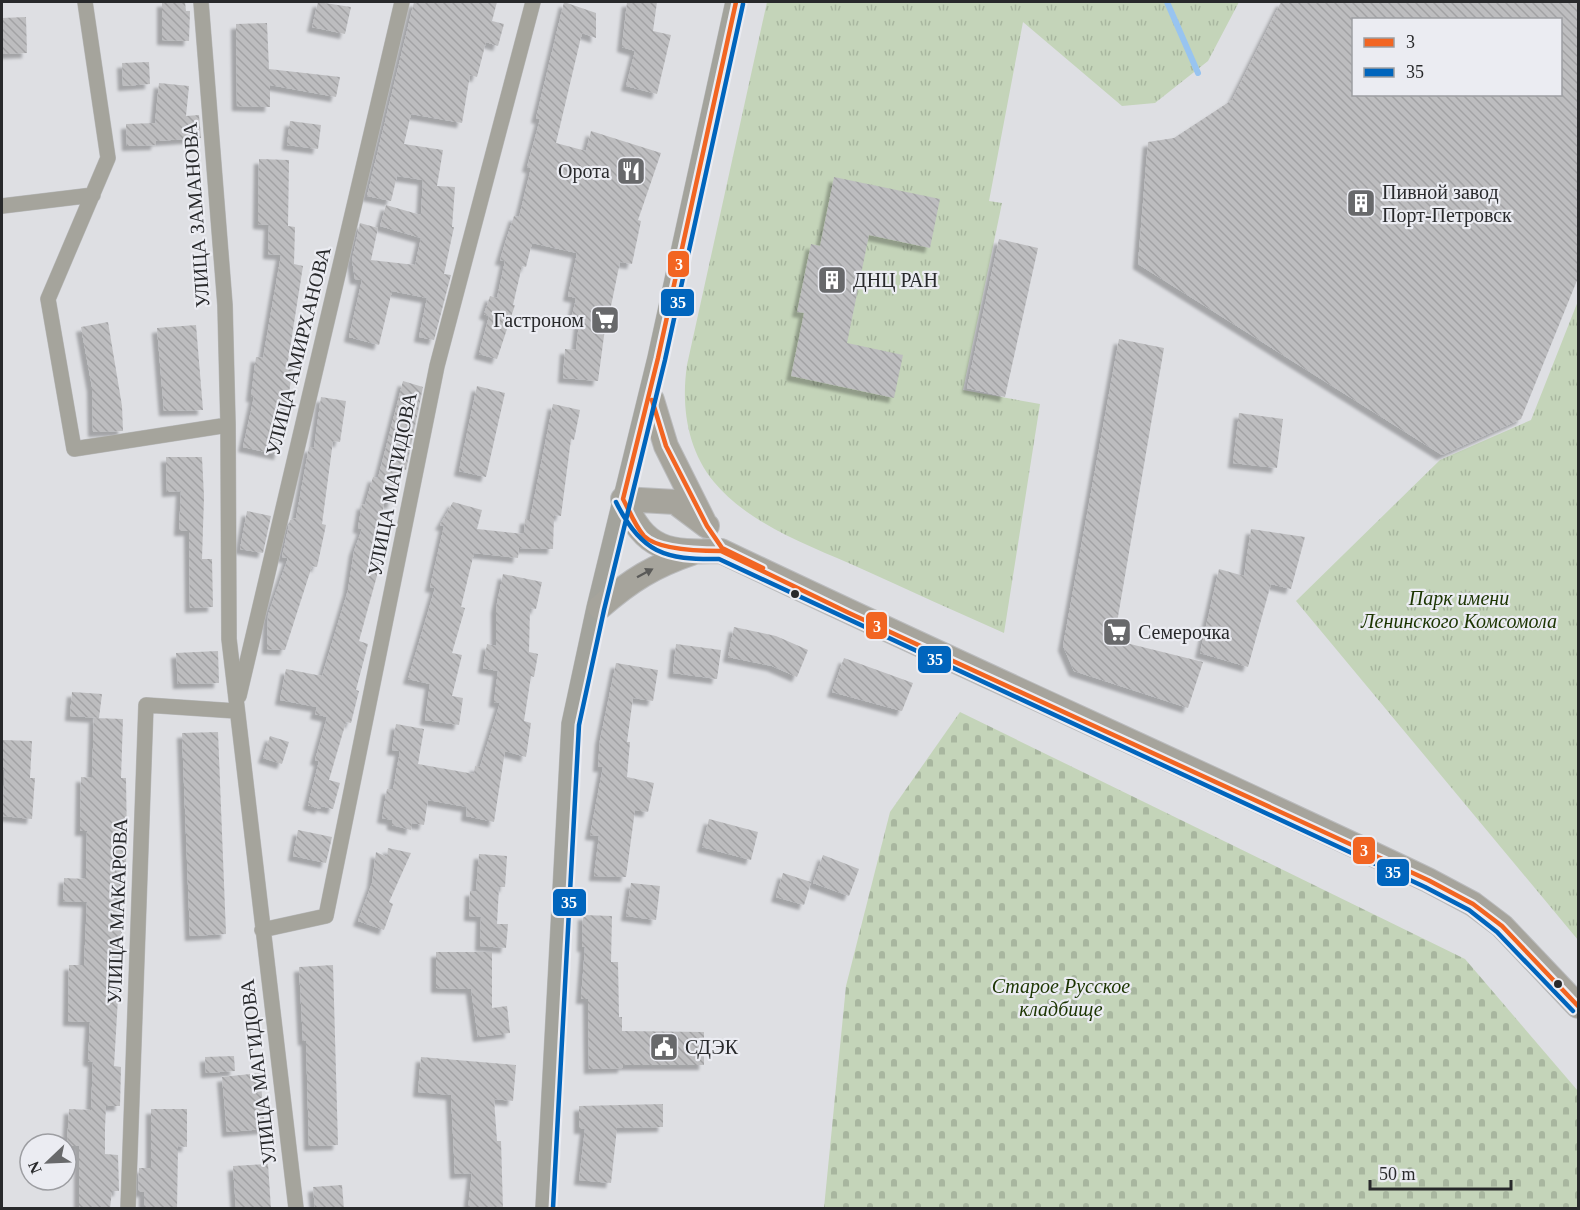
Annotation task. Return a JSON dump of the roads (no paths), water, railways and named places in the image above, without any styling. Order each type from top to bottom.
[{"type":"main road","points":[[546,1209],[572,724],[625,501],[652,400],[738,2]]},
{"type":"main road","points":[[552,1209],[575,725],[738,2]]},
{"type":"main road","points":[[652,400],[666,446],[707,526],[722,548],[1366,845],[1476,900],[1504,923],[1578,1000]]},
{"type":"main road","points":[[625,501],[675,502],[707,526]]},
{"type":"main road","points":[[625,501],[643,535],[653,543],[709,551],[1012,686],[1428,880],[1473,904],[1502,926],[1578,1006]]},
{"type":"main road","points":[[600,607],[630,580],[663,563],[709,551]]},
{"type":"street","points":[[85,2],[108,158],[48,299],[74,449],[228,425]]},
{"type":"street","name":"УЛИЦА ЗАМАНОВА","points":[[201,2],[225,305],[229,639],[236,711]]},
{"type":"street","name":"УЛИЦА АМИРХАНОВА","points":[[236,711],[402,2]]},
{"type":"street","name":"УЛИЦА МАГИДОВА","points":[[262,930],[326,916],[437,366],[533,2]]},
{"type":"street","points":[[2,206],[93,195]]},
{"type":"street","name":"УЛИЦА МАКАРОВА","points":[[128,1209],[146,705],[236,711]]},
{"type":"street","name":"УЛИЦА МАГИДОВА","points":[[236,711],[296,1209]]},
{"type":"waterway","points":[[1167,2],[1198,73]]},
{"type":"place","name":"Орота","points":[[631,171]]},
{"type":"place","name":"Пивной завод Порт-Петровск","points":[[1361,203]]},
{"type":"place","name":"ДНЦ РАН","points":[[832,280]]},
{"type":"place","name":"Гастроном","points":[[605,320]]},
{"type":"place","name":"Семерочка","points":[[1117,632]]},
{"type":"place","name":"СДЭК","points":[[664,1047]]},
{"type":"park label","name":"Парк имени Ленинского Комсомола","points":[[1459,610]]},
{"type":"park label","name":"Старое Русское кладбище","points":[[1061,998]]}]
